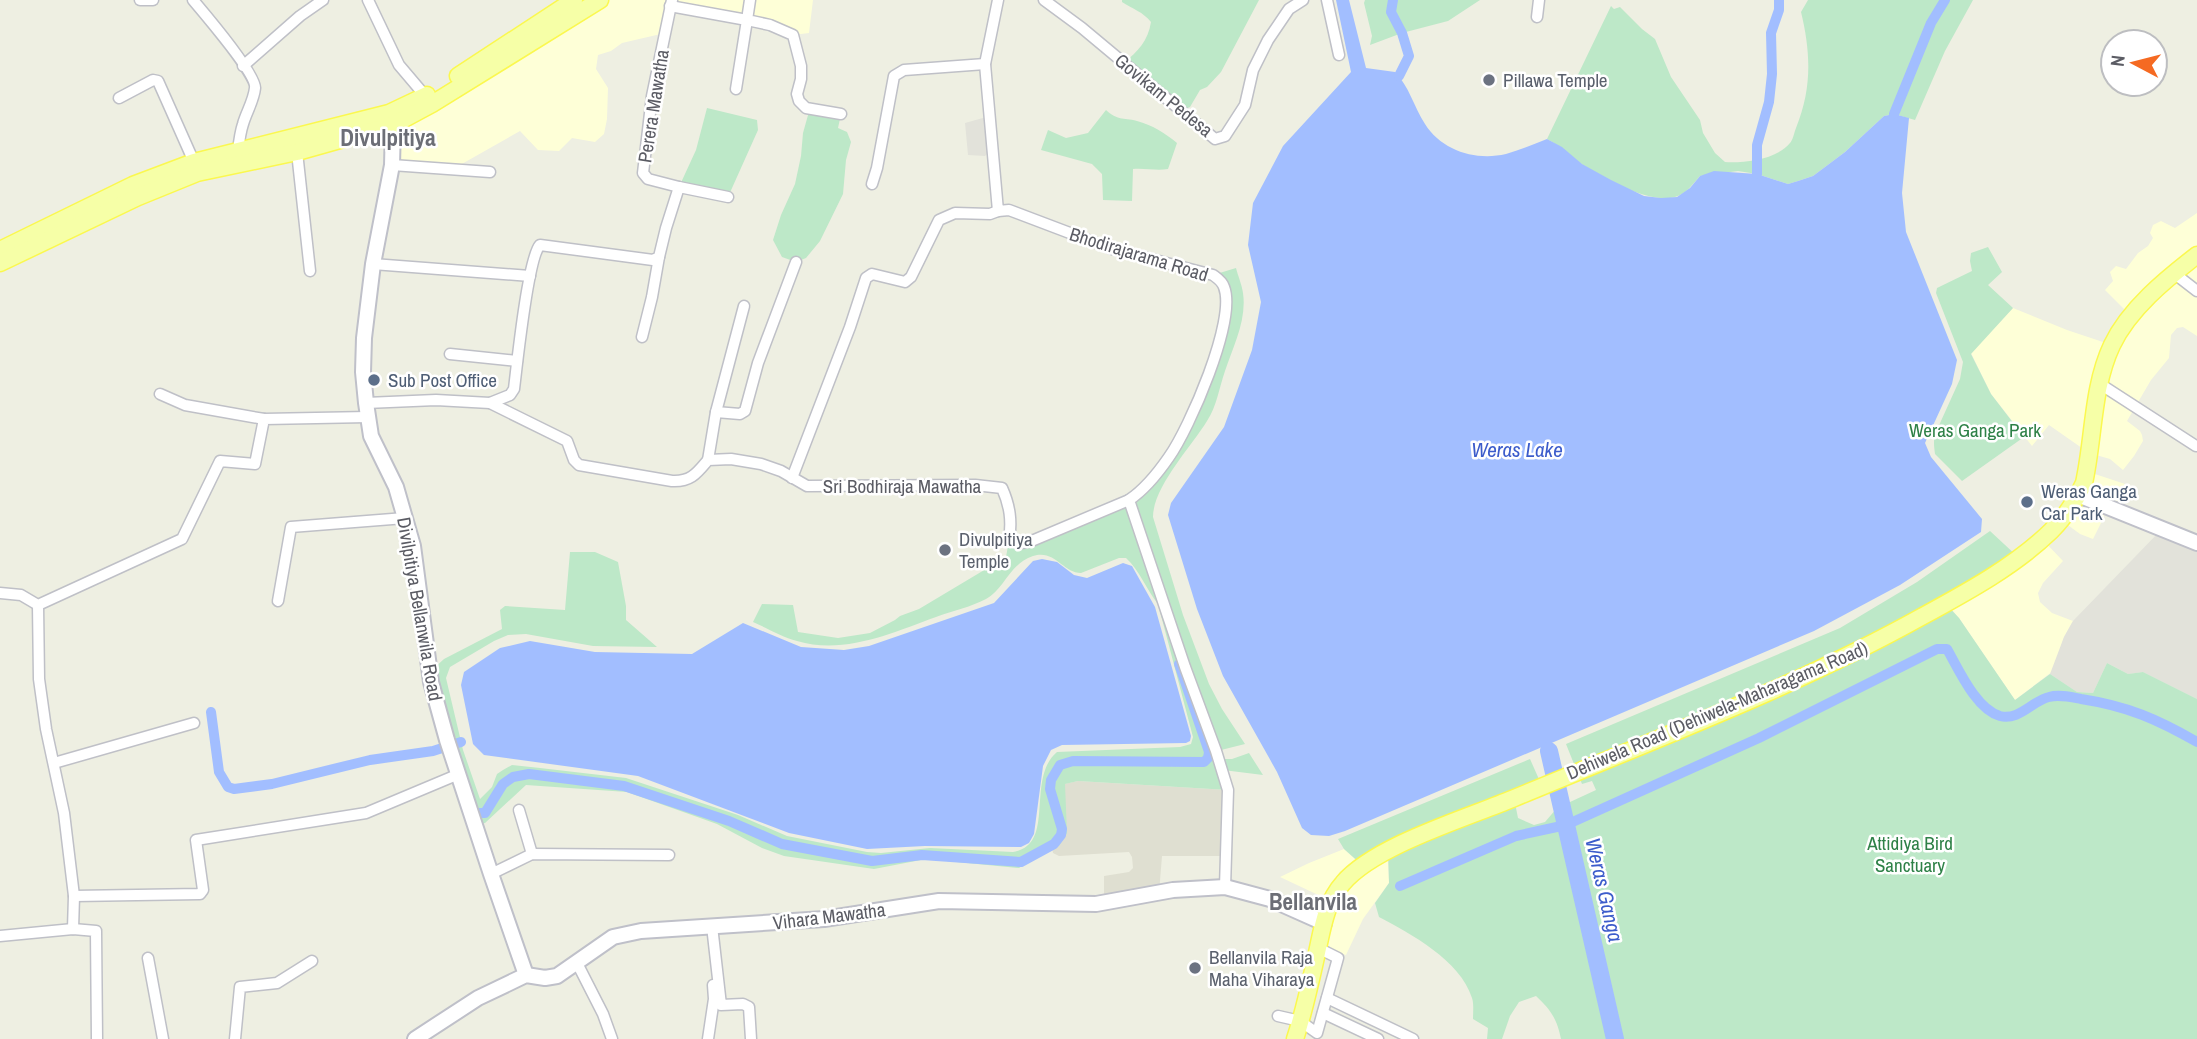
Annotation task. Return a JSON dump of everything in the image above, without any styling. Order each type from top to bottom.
[{"type":"main road","points":[[428,100],[574,0]]},
{"type":"main road","points":[[0,250],[136,191],[197,173],[297,152],[391,119],[600,0]]},
{"type":"main road","points":[[0,263],[194,162],[391,119]]},
{"type":"main road","name":"Dehiwela Road (Dehiwela-Maharagama Road)","points":[[1295,1039],[1332,899],[1343,882],[1358,868],[1454,822],[1761,695],[1881,639],[1946,603],[2018,557],[2052,530],[2078,495],[2086,471],[2101,384],[2112,345],[2131,316],[2197,256]]},
{"type":"street","points":[[140,0],[153,0]]},
{"type":"street","points":[[193,0],[223,34],[252,76],[256,87],[241,128],[238,151]]},
{"type":"street","points":[[243,66],[300,16],[323,0]]},
{"type":"street","points":[[368,0],[398,65],[428,100]]},
{"type":"street","points":[[736,89],[750,0]]},
{"type":"street","points":[[998,0],[985,64],[999,211]]},
{"type":"street","name":"Govikam Pedesa","points":[[1044,0],[1082,28],[1215,139],[1225,136],[1245,104],[1253,70],[1268,40],[1289,9],[1303,0]]},
{"type":"street","points":[[1326,0],[1339,55]]},
{"type":"street","points":[[1536,17],[1539,0]]},
{"type":"street","points":[[671,3],[770,26],[793,35],[801,66],[797,94],[799,101],[806,108],[842,114]]},
{"type":"street","name":"Perera Mawatha","points":[[671,3],[652,96],[643,173],[648,179],[679,187]]},
{"type":"street","points":[[872,184],[894,76],[904,70],[985,64]]},
{"type":"street","points":[[119,98],[158,80],[194,162]]},
{"type":"street","name":"Divilpitiya Bellanwila Road","points":[[391,119],[392,165],[373,264],[364,338],[363,372],[367,410],[372,436],[396,487],[413,546],[431,682],[491,874],[526,975]]},
{"type":"street","points":[[297,152],[310,271]]},
{"type":"street","points":[[392,165],[490,173]]},
{"type":"street","points":[[642,337],[669,216],[679,187],[728,197]]},
{"type":"street","name":"Bhodirajarama Road","points":[[792,478],[866,278],[872,274],[905,282],[911,277],[939,220],[955,213],[990,214],[1009,210],[1112,249],[1213,275],[1224,287],[1227,304],[1223,327],[1194,412],[1169,456],[1138,494],[1129,500]]},
{"type":"street","points":[[491,403],[510,395],[514,389],[530,276],[535,250],[540,245],[653,260],[659,257]]},
{"type":"street","points":[[716,412],[740,414],[746,411],[758,363],[796,262]]},
{"type":"street","points":[[373,264],[530,276]]},
{"type":"street","points":[[2175,274],[2197,291]]},
{"type":"street","points":[[160,394],[185,405],[264,419],[367,410],[436,400],[491,403],[567,441],[574,460],[579,465],[681,482],[693,478],[708,460],[716,412],[744,306]]},
{"type":"street","points":[[450,354],[517,360]]},
{"type":"street","points":[[2101,384],[2196,446]]},
{"type":"street","points":[[38,605],[182,539],[220,461],[255,464],[264,419]]},
{"type":"street","name":"Sri Bodhiraja Mawatha","points":[[708,460],[732,459],[761,464],[807,486],[975,485],[1002,488],[1010,505],[1009,540],[1023,544],[1129,500]]},
{"type":"street","points":[[2078,495],[2197,543]]},
{"type":"street","points":[[1129,500],[1228,790],[1225,887]]},
{"type":"street","points":[[278,601],[291,527],[405,518]]},
{"type":"street","points":[[0,593],[21,595],[38,605]]},
{"type":"street","points":[[38,605],[38,679],[64,813],[74,896],[73,929]]},
{"type":"street","points":[[54,763],[194,723]]},
{"type":"street","points":[[74,896],[200,894],[203,890],[196,840],[366,813],[459,774]]},
{"type":"street","points":[[519,810],[532,854]]},
{"type":"street","points":[[491,874],[532,854],[669,855]]},
{"type":"street","name":"Vihara Mawatha","points":[[415,1039],[478,998],[526,975],[545,978],[557,976],[613,937],[641,931],[824,919],[939,901],[1096,904],[1173,890],[1225,887],[1270,899],[1324,923]]},
{"type":"street","points":[[708,1039],[714,999],[710,926]]},
{"type":"street","points":[[710,926],[721,1005],[743,1004],[749,1007],[751,1039]]},
{"type":"street","points":[[0,936],[73,929],[96,931],[96,1039]]},
{"type":"street","points":[[1278,1016],[1300,1021],[1317,1033],[1338,958],[1318,948]]},
{"type":"street","points":[[148,958],[163,1039]]},
{"type":"street","points":[[235,1039],[240,987],[277,983],[312,961]]},
{"type":"street","points":[[577,963],[603,1014],[611,1039]]},
{"type":"street","points":[[1327,998],[1413,1039]]},
{"type":"street","points":[[1322,1013],[1378,1039]]},
{"type":"shaded area","points":[[608,0],[813,0],[809,33],[793,35],[671,6],[665,33],[622,43],[611,51],[598,55],[596,69],[608,88],[607,119],[604,134],[595,142],[572,138],[559,151],[538,150],[520,131],[460,165],[392,165],[393,127]]},
{"type":"shaded area","points":[[990,116],[993,148],[985,156],[968,155],[965,123]]},
{"type":"shaded area","points":[[2197,213],[2197,336],[2183,327],[2177,328],[2171,335],[2169,358],[2151,380],[2127,421],[2142,435],[2143,441],[2134,456],[2123,470],[2110,459],[2089,453],[2049,425],[2032,446],[1991,394],[1971,353],[2013,308],[2112,345],[2131,316],[2105,290],[2113,281],[2110,272],[2116,266],[2126,269],[2138,253],[2148,246],[2153,238],[2150,233],[2153,225],[2161,221],[2175,228]]},
{"type":"shaded area","points":[[2086,471],[2131,486],[2116,512],[2104,508],[2104,517],[2093,539],[2080,534],[2061,520]]},
{"type":"shaded area","points":[[2162,529],[2197,543],[2197,699],[2143,672],[2128,674],[2107,663],[2093,693],[2077,692],[2050,674],[2064,637],[2073,621]]},
{"type":"shaded area","points":[[2042,539],[2063,561],[2043,583],[2038,593],[2040,602],[2052,613],[2073,621],[2064,637],[2053,671],[2015,700],[1946,603]]},
{"type":"shaded area","points":[[1078,781],[1228,790],[1226,856],[1162,856],[1159,893],[1104,897],[1104,876],[1129,872],[1133,868],[1129,852],[1059,856],[1053,853],[1052,848],[1059,846],[1065,806],[1064,784]]},
{"type":"shaded area","points":[[1344,849],[1362,865],[1388,851],[1389,883],[1363,919],[1346,955],[1322,948],[1331,901],[1280,877]]},
{"type":"green space","points":[[1122,0],[1259,0],[1221,72],[1207,87],[1200,90],[1190,107],[1180,111],[1124,63],[1142,45],[1151,22]]},
{"type":"green space","points":[[1365,0],[1480,0],[1448,21],[1370,45],[1372,36]]},
{"type":"green space","points":[[1808,0],[1973,0],[1945,51],[1915,120],[1894,114],[1884,116],[1845,152],[1813,176],[1798,181],[1788,184],[1738,171],[1700,176],[1679,196],[1653,197],[1603,177],[1547,139],[1611,6],[1614,9],[1620,7],[1655,39],[1671,77],[1700,120],[1703,133],[1715,153],[1725,162],[1750,161],[1777,153],[1792,140],[1805,99],[1808,56],[1801,12]]},
{"type":"green space","points":[[707,108],[757,120],[758,130],[728,197],[679,187],[696,150]]},
{"type":"green space","points":[[810,108],[841,114],[838,128],[847,132],[851,142],[846,160],[843,194],[820,241],[806,258],[796,262],[782,257],[773,240],[795,184]]},
{"type":"green space","points":[[1106,110],[1117,117],[1153,127],[1177,143],[1168,169],[1133,169],[1132,201],[1103,200],[1102,174],[1092,164],[1041,150],[1048,130],[1066,138],[1088,133]]},
{"type":"green space","name":"Weras Ganga Park","points":[[1988,247],[2002,272],[1988,285],[2013,308],[1971,354],[1991,394],[2024,437],[1962,481],[1935,454],[1935,435],[1960,379],[1963,362],[1936,293],[1937,288],[1972,271],[1971,253]]},
{"type":"green space","points":[[1236,268],[1243,293],[1243,313],[1216,403],[1207,421],[1166,480],[1159,493],[1153,517],[1183,615],[1209,684],[1245,744],[1217,751],[1219,759],[1232,759],[1249,753],[1263,775],[1223,770],[1228,790],[1078,781],[1065,784],[1067,833],[1059,846],[1019,868],[926,859],[874,869],[784,856],[762,848],[717,824],[627,792],[526,785],[485,823],[475,825],[432,670],[444,659],[502,629],[500,610],[505,606],[565,610],[570,552],[595,552],[618,562],[626,620],[657,647],[593,646],[526,634],[508,635],[450,667],[446,678],[463,750],[480,799],[492,787],[497,774],[512,765],[626,778],[738,815],[787,836],[867,852],[930,848],[1013,852],[1026,847],[1034,837],[1043,778],[1048,764],[1057,752],[1180,747],[1191,744],[1193,737],[1158,604],[1126,558],[1119,558],[1081,573],[1069,569],[1053,558],[1033,556],[1018,564],[992,595],[980,602],[885,635],[850,644],[815,645],[797,641],[753,622],[762,604],[793,605],[798,632],[838,638],[870,633],[919,609],[1006,557],[1009,540],[1014,543],[1129,500],[1169,456],[1220,340],[1227,299],[1213,275]]},
{"type":"green space","name":"Attidiya Bird Sanctuary","points":[[1990,531],[2018,557],[1946,604],[1959,618],[2015,700],[2050,674],[2077,692],[2093,693],[2107,663],[2128,674],[2143,672],[2197,699],[2197,1039],[1561,1039],[1553,1015],[1536,996],[1519,1002],[1510,1016],[1502,1039],[1487,1039],[1488,1028],[1473,1019],[1472,998],[1457,972],[1433,950],[1379,917],[1375,903],[1389,883],[1388,852],[1362,865],[1344,849],[1338,839],[1530,759],[1542,786],[1514,798],[1518,818],[1534,825],[1545,822],[1557,808],[1596,790],[1592,781],[1582,784],[1566,744],[1840,628],[1917,582]]},
{"type":"water","name":"Weras Lake","points":[[1336,0],[1349,0],[1366,68],[1395,72],[1425,124],[1450,147],[1472,155],[1495,156],[1547,139],[1562,147],[1582,164],[1644,196],[1677,197],[1690,188],[1700,176],[1714,171],[1757,174],[1788,184],[1813,176],[1845,152],[1884,116],[1894,114],[1909,118],[1902,193],[1906,232],[1957,360],[1952,384],[1925,443],[1931,457],[1982,519],[1981,532],[1900,585],[1814,631],[1345,831],[1329,836],[1311,835],[1302,828],[1277,772],[1223,676],[1197,609],[1168,515],[1171,503],[1224,427],[1252,350],[1261,302],[1248,245],[1253,203],[1283,146],[1351,72]]},
{"type":"water","points":[[1042,559],[1057,562],[1074,575],[1087,578],[1123,563],[1132,566],[1155,607],[1191,736],[1186,743],[1062,745],[1051,750],[1043,766],[1034,834],[1029,843],[1021,847],[925,846],[867,849],[789,833],[638,776],[484,755],[473,744],[461,685],[464,672],[500,648],[530,641],[595,652],[692,654],[743,623],[801,647],[844,650],[869,646],[994,603],[1033,561]]},
{"type":"waterway","points":[[1393,0],[1391,12],[1402,33],[1409,56],[1399,76]]},
{"type":"waterway","points":[[1757,174],[1757,145],[1769,102],[1772,74],[1771,33],[1779,10],[1779,0]]},
{"type":"waterway","points":[[1894,114],[1931,23],[1945,0]]},
{"type":"waterway","points":[[1400,886],[1516,836],[1566,825],[1759,738],[1937,649],[1947,649],[1983,706],[2000,716],[2013,716],[2043,699],[2065,696],[2127,710],[2155,720],[2197,742]]},
{"type":"waterway","points":[[480,813],[485,813],[503,784],[513,777],[529,774],[624,786],[729,821],[782,844],[872,861],[922,855],[1021,862],[1054,844],[1061,835],[1062,829],[1050,789],[1051,780],[1060,765],[1073,761],[1204,762],[1208,758],[1209,752],[1179,664]]},
{"type":"waterway","points":[[211,712],[219,772],[228,787],[234,789],[272,784],[370,760],[433,751],[461,742]]},
{"type":"waterway","name":"Weras Ganga","points":[[1549,751],[1615,1039]]},
{"type":"place","name":"Pillawa Temple","points":[[1489,80]]},
{"type":"place","name":"Sub Post Office","points":[[374,380]]},
{"type":"place","name":"Weras Ganga Car Park","points":[[2027,502]]},
{"type":"place","name":"Divulpitiya Temple","points":[[945,550]]},
{"type":"place","name":"Bellanvila Raja Maha Viharaya","points":[[1195,968]]},
{"type":"district","name":"Divulpitiya","points":[[388,138]]},
{"type":"district","name":"Bellanvila","points":[[1313,902]]}]
